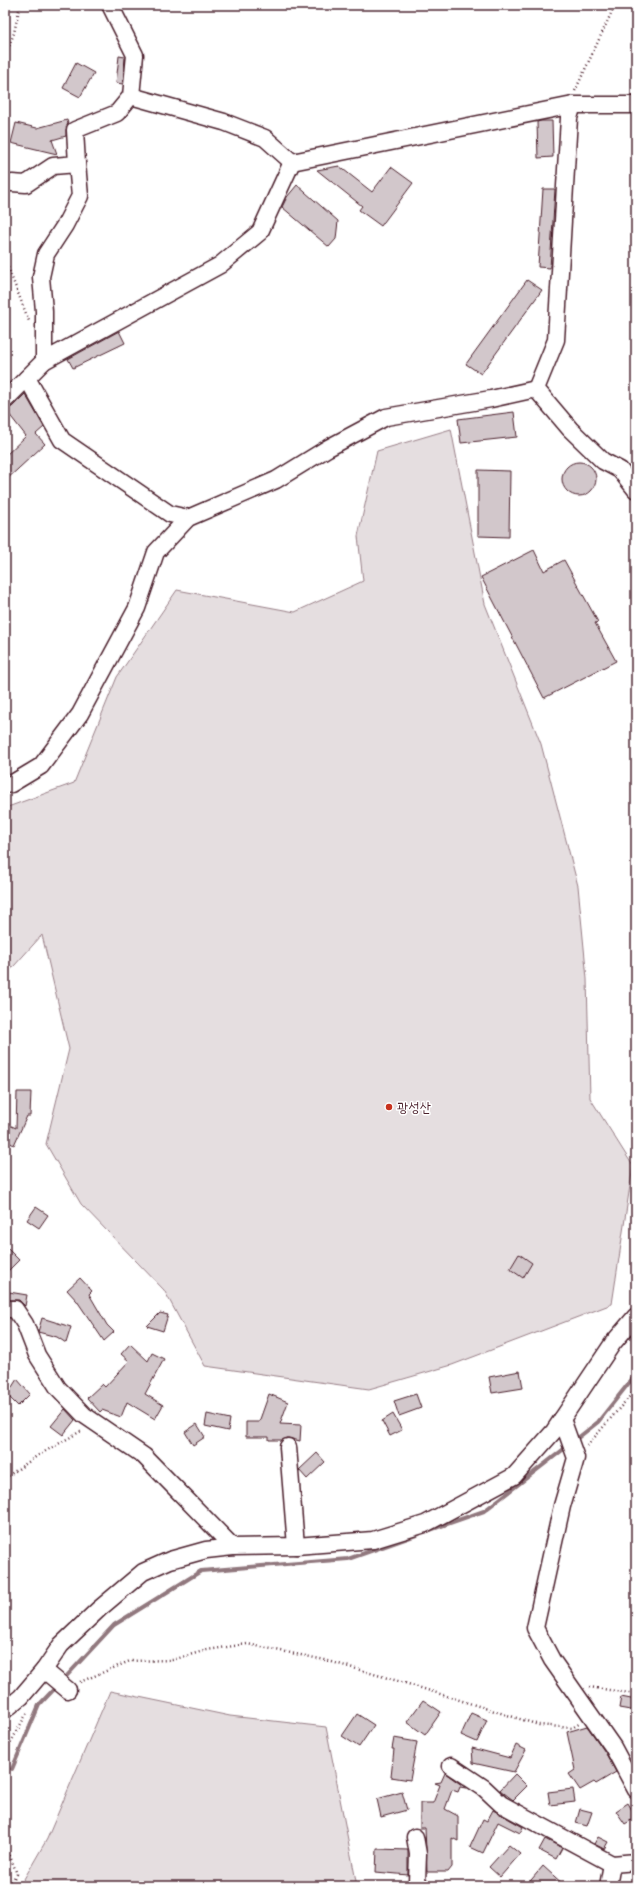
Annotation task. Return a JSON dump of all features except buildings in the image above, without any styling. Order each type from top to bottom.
[{"type":"street","points":[[44,361],[44,311],[41,277],[46,254],[65,225],[80,196],[76,130],[117,113],[131,96],[133,87],[135,55],[110,5]]},
{"type":"street","points":[[131,96],[224,122],[258,135],[265,138],[292,162]]},
{"type":"street","points":[[292,162],[573,105],[636,105]]},
{"type":"street","points":[[536,389],[556,340],[569,118],[573,105]]},
{"type":"street","points":[[5,400],[44,361],[220,265],[260,232],[292,162]]},
{"type":"street","points":[[12,183],[26,184],[53,166],[77,164]]},
{"type":"street","points":[[27,378],[62,440],[170,514],[188,518]]},
{"type":"street","points":[[536,389],[570,430],[603,461],[620,470],[636,490]]},
{"type":"street","points":[[5,785],[11,784],[41,766],[80,714],[137,608],[156,552],[188,518],[276,480],[328,448],[386,417],[491,400],[536,389]]},
{"type":"street","points":[[5,1309],[15,1309],[25,1324],[38,1355],[58,1388],[84,1415],[144,1456],[233,1547]]},
{"type":"street","points":[[5,1710],[21,1697],[44,1670],[61,1645],[99,1609],[143,1572],[170,1560],[206,1550],[233,1547],[296,1546],[374,1540],[425,1524],[514,1476],[554,1431],[613,1343],[636,1316]]},
{"type":"street","points":[[562,1419],[576,1458],[562,1506],[535,1628],[552,1660],[613,1748],[636,1790]]},
{"type":"street","points":[[288,1447],[296,1546]]},
{"type":"street","points":[[44,1670],[68,1690]]},
{"type":"street","points":[[450,1766],[484,1788],[501,1804],[612,1864],[636,1862]]},
{"type":"street","points":[[415,1837],[418,1854],[417,1882],[421,1886]]},
{"type":"street","points":[[608,1886],[612,1864]]},
{"type":"path","points":[[5,57],[14,32],[20,5]]},
{"type":"path","points":[[573,105],[574,94],[615,5]]},
{"type":"path","points":[[5,260],[30,325]]},
{"type":"path","points":[[576,1458],[636,1389]]},
{"type":"path","points":[[5,1478],[38,1456],[96,1423]]},
{"type":"path","points":[[68,1690],[76,1684],[130,1661],[172,1660],[207,1650],[247,1644],[325,1660],[405,1683],[539,1725],[572,1728],[592,1716]]},
{"type":"path","points":[[570,1684],[636,1694]]},
{"type":"path","points":[[5,1832],[6,1846],[17,1874],[8,1886]]},
{"type":"shaded area","points":[[451,429],[485,604],[541,744],[578,886],[587,979],[590,1098],[633,1166],[612,1304],[452,1365],[369,1389],[205,1366],[164,1290],[81,1204],[46,1144],[69,1049],[42,935],[5,976],[5,808],[74,783],[117,677],[177,590],[295,612],[363,581],[358,536],[377,451]]},
{"type":"shaded area","points":[[110,1691],[230,1716],[326,1727],[357,1886],[20,1886],[47,1839]]},
{"type":"waterway","points":[[574,1441],[598,1422],[636,1374]]},
{"type":"waterway","points":[[427,1531],[484,1511],[569,1445]]},
{"type":"waterway","points":[[62,1681],[114,1625],[201,1571],[348,1559],[419,1534]]},
{"type":"waterway","points":[[12,1769],[39,1705],[57,1686]]},
{"type":"place","name":"광성산","points":[[389,1107]]}]
